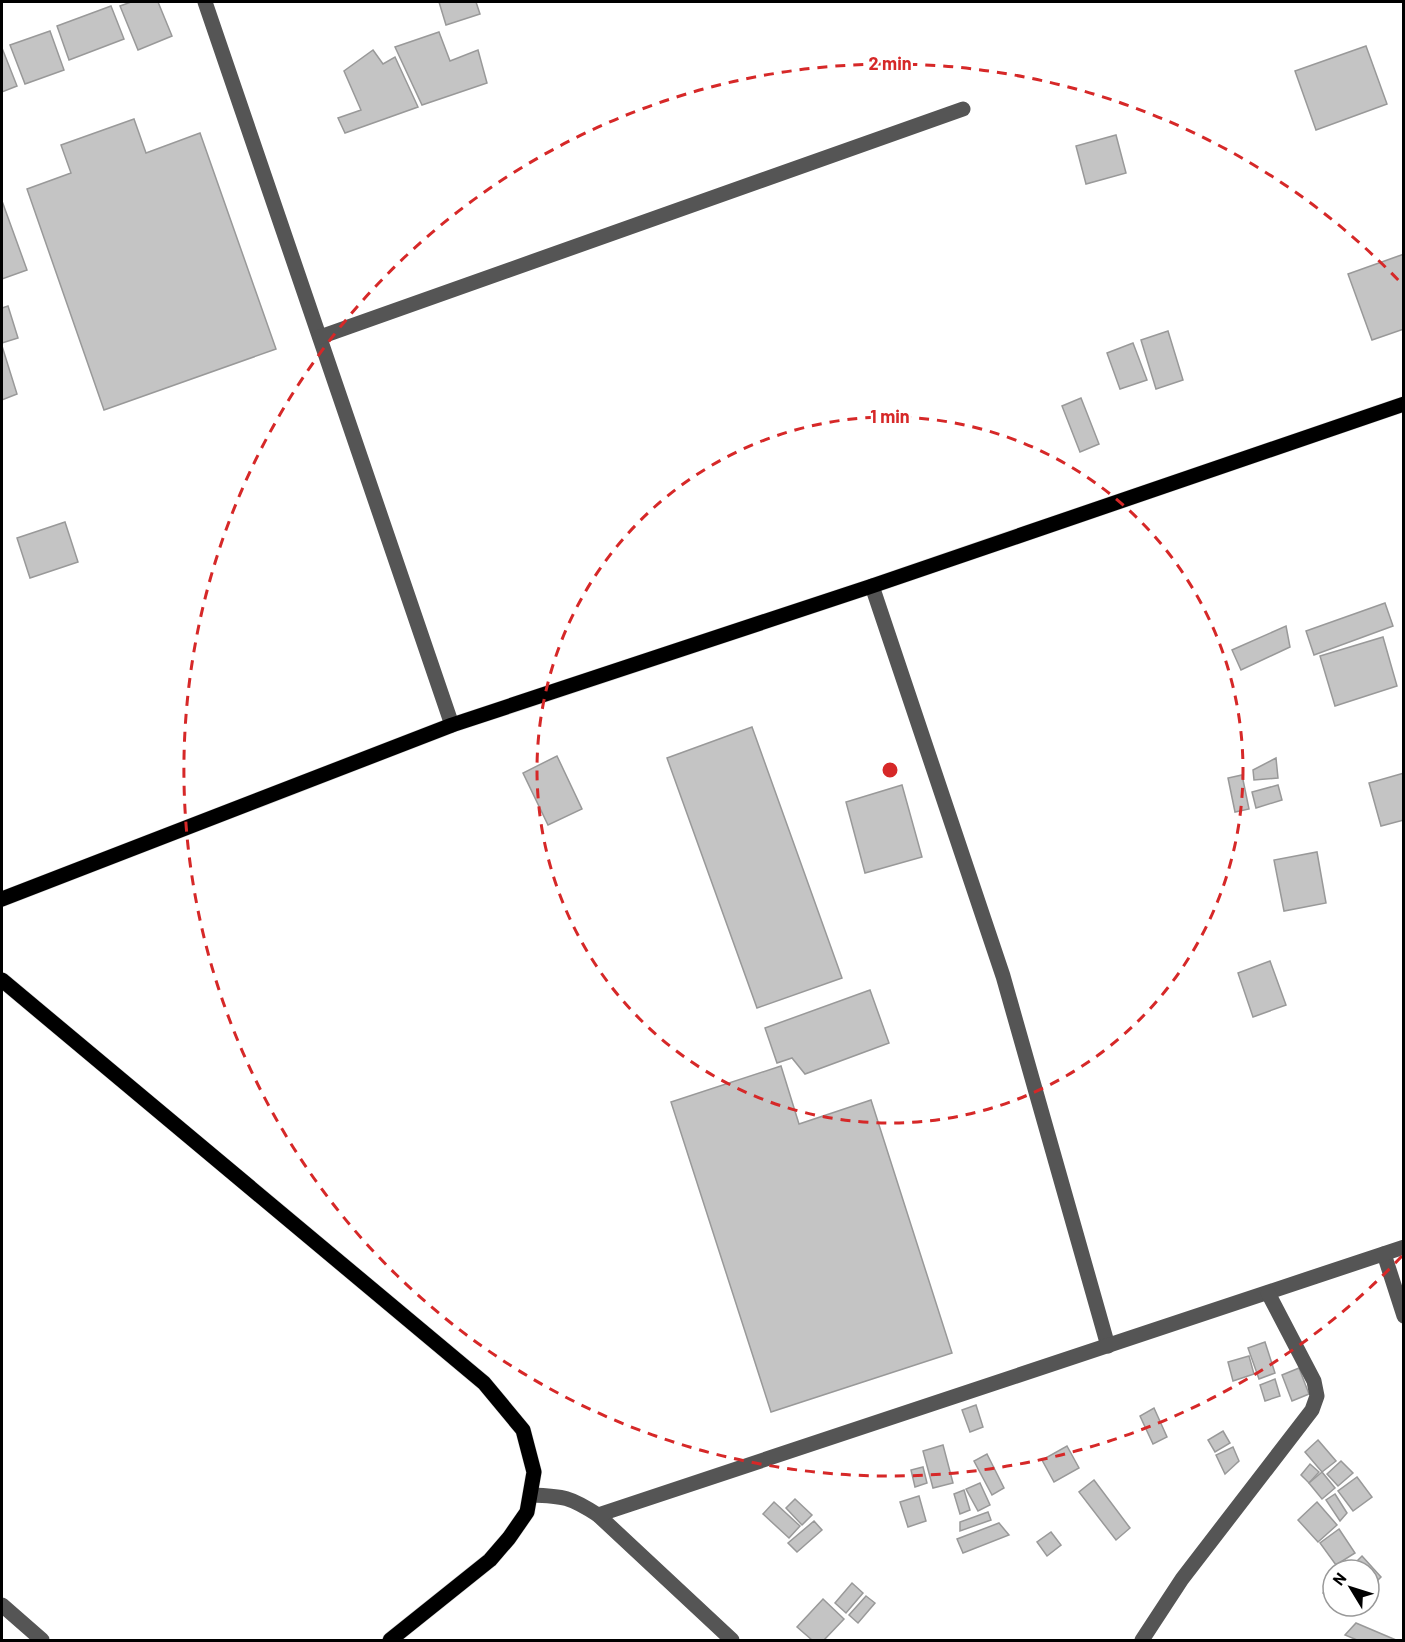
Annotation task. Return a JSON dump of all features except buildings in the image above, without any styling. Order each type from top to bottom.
[{"type":"main road","points":[[2,899],[452,725],[872,586],[1404,404]]},
{"type":"main road","points":[[2,980],[484,1383],[522,1430],[534,1472],[527,1512],[510,1538],[490,1560],[390,1641]]},
{"type":"street","points":[[205,2],[452,725]]},
{"type":"street","points":[[320,337],[963,109]]},
{"type":"street","points":[[872,586],[1003,976],[1108,1346]]},
{"type":"street","points":[[598,1515],[1404,1247]]},
{"type":"street","points":[[1384,1254],[1404,1316]]},
{"type":"street","points":[[1142,1641],[1188,1571],[1312,1410],[1317,1396],[1314,1381],[1268,1293]]},
{"type":"street","points":[[531,1495],[574,1499],[598,1515],[732,1641]]},
{"type":"street","points":[[2,1605],[42,1641]]}]
